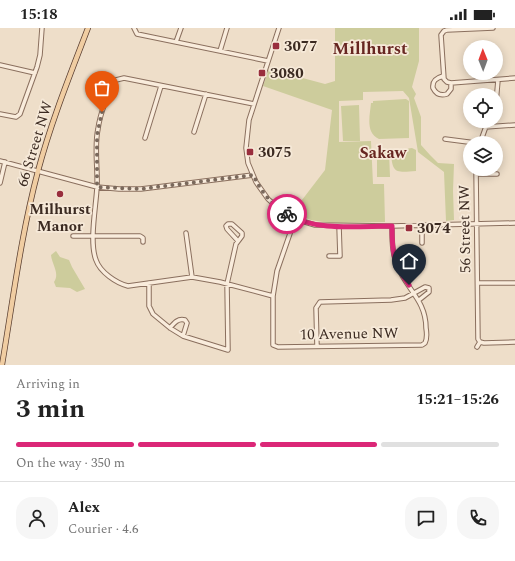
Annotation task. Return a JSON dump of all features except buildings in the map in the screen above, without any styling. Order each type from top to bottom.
[{"type":"main road","name":"66 Street NW","points":[[2,365],[22,242],[38,171],[47,139],[88,28]]},
{"type":"street","points":[[0,114],[14,117],[18,116],[22,112],[36,73],[40,55],[42,28]]},
{"type":"street","points":[[176,42],[181,28]]},
{"type":"street","points":[[220,51],[228,28]]},
{"type":"street","points":[[279,28],[249,120],[246,143],[248,160],[253,175],[268,199],[283,212],[295,219],[315,225],[392,226],[515,223]]},
{"type":"street","points":[[493,28],[447,30],[442,33],[443,76],[445,81],[450,83],[498,80],[497,88]]},
{"type":"street","points":[[134,30],[137,34],[268,61]]},
{"type":"street","points":[[0,66],[36,73]]},
{"type":"street","points":[[443,76],[437,78],[433,82],[433,88],[438,94],[444,95],[448,93],[451,89],[450,83]]},
{"type":"street","points":[[254,104],[118,78],[114,83],[102,112],[97,135],[97,187],[93,236],[94,253],[97,262],[101,268],[120,284],[133,286],[192,277],[273,296],[277,271],[295,219]]},
{"type":"street","points":[[503,79],[515,78]]},
{"type":"street","points":[[145,138],[161,86]]},
{"type":"street","points":[[194,132],[206,94]]},
{"type":"street","points":[[503,126],[515,125]]},
{"type":"street","points":[[92,135],[97,135]]},
{"type":"street","points":[[445,139],[463,141]]},
{"type":"street","points":[[0,161],[97,187],[141,189],[253,175]]},
{"type":"street","points":[[0,183],[5,162]]},
{"type":"street","name":"56 Street NW","points":[[476,176],[478,339],[480,342]]},
{"type":"street","points":[[149,283],[149,306],[153,314],[170,328],[183,336],[228,350],[227,284],[238,241],[242,237],[242,233],[232,224],[228,224],[226,226],[227,229],[238,241]]},
{"type":"street","points":[[422,225],[422,243]]},
{"type":"street","points":[[329,256],[340,256],[339,226]]},
{"type":"street","points":[[317,346],[316,308],[318,304],[323,301],[392,300],[405,298],[415,294],[425,287],[428,288],[428,294],[419,300],[415,294],[399,271],[392,250],[392,226]]},
{"type":"street","points":[[186,233],[192,277]]},
{"type":"street","points":[[73,236],[140,236],[143,238],[143,242]]},
{"type":"street","name":"56 Street NW","points":[[478,283],[515,283]]},
{"type":"street","name":"10 Avenue NW","points":[[273,296],[273,345],[278,347],[422,345],[426,340],[425,318],[419,300]]},
{"type":"street","points":[[170,328],[176,321],[184,320],[187,323],[183,336]]},
{"type":"street","points":[[477,347],[480,342],[515,342]]},
{"type":"green space","points":[[335,28],[419,28],[419,61],[412,87],[416,94],[414,98],[421,117],[421,145],[438,163],[454,164],[454,220],[446,221],[444,172],[418,152],[409,98],[403,91],[363,92],[363,100],[339,101],[339,142],[371,141],[373,184],[384,184],[385,222],[329,223],[311,220],[292,213],[325,170],[332,110],[263,86],[269,69],[325,84],[335,81]]},
{"type":"green space","points":[[406,99],[409,101],[409,138],[379,139],[375,136],[372,133],[369,123],[371,103],[373,103],[373,101]]},
{"type":"green space","points":[[359,105],[360,141],[343,141],[341,106]]},
{"type":"green space","points":[[412,148],[416,150],[416,171],[403,172],[396,170],[392,164],[391,151]]},
{"type":"green space","points":[[377,151],[389,151],[390,177],[377,177]]},
{"type":"green space","points":[[56,251],[60,257],[69,260],[85,289],[77,292],[70,288],[56,287],[54,282],[56,279],[56,272],[51,255]]},
{"type":"way so far","points":[[102,112],[97,135],[97,187],[130,190],[253,175],[268,199],[287,214]]},
{"type":"place","name":"3077","points":[[276,46]]},
{"type":"place","name":"3080","points":[[262,73]]},
{"type":"place","name":"3075","points":[[250,152]]},
{"type":"place","name":"Milhurst Manor","points":[[60,194]]},
{"type":"place","name":"3074","points":[[409,228]]},
{"type":"district","name":"Millhurst","points":[[370,49]]},
{"type":"district","name":"Sakaw","points":[[383,153]]},
{"type":"route","points":[[287,214],[295,219],[315,225],[392,226],[392,250],[399,271],[409,285]]}]
